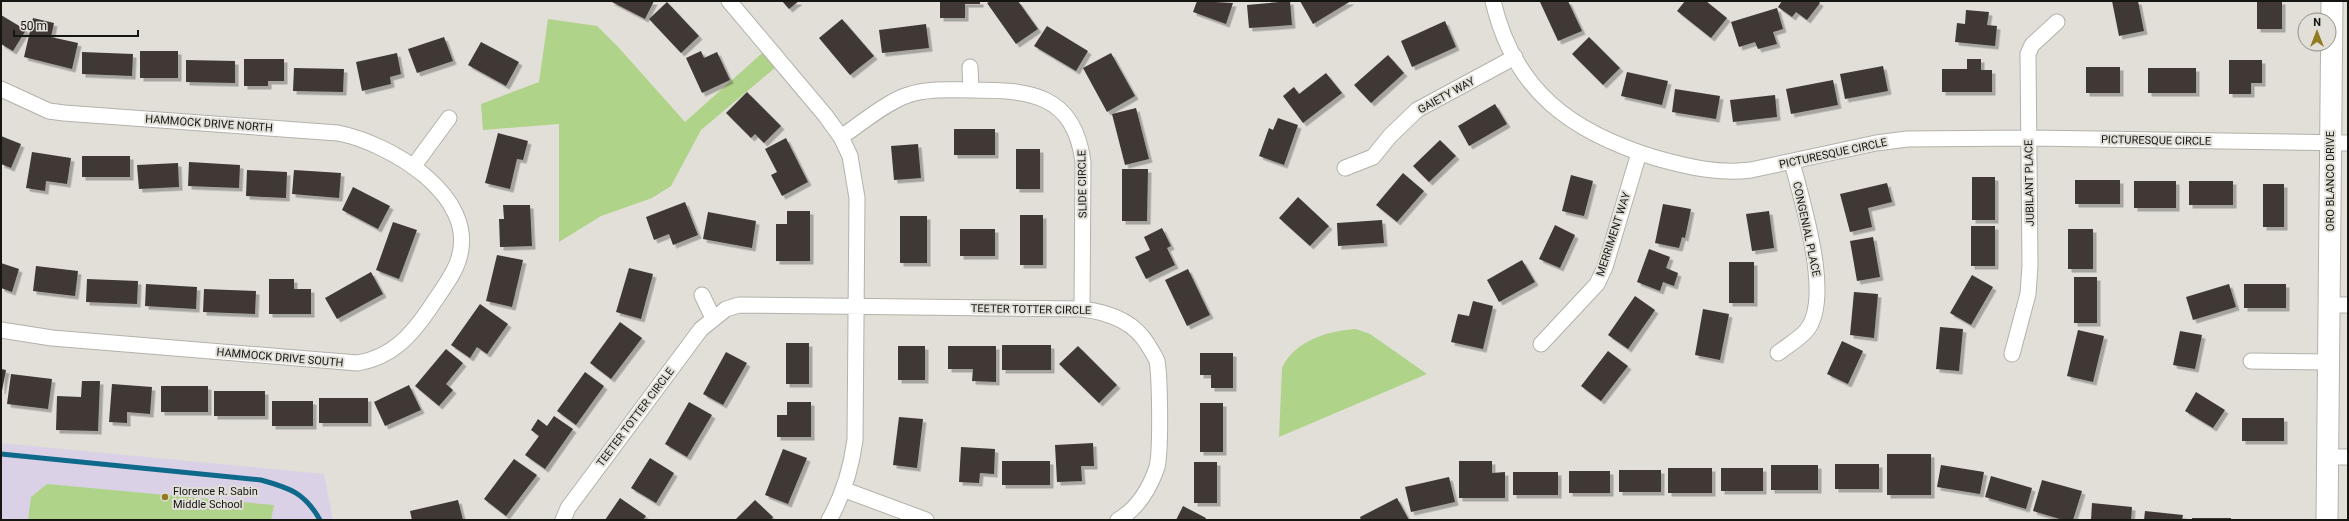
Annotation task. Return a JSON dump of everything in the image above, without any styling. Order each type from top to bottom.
[{"type":"street","points":[[729,1],[826,115],[841,137],[850,156],[857,198],[854,440],[851,466],[845,490],[829,520]]},
{"type":"street","name":"PICTURESQUE CIRCLE","points":[[1493,1],[1504,38],[1527,80],[1570,122],[1639,153],[1679,165],[1718,172],[1751,170],[1891,140],[2028,138],[2339,143]]},
{"type":"street","name":"ORO BLANCO DRIVE","points":[[2327,520],[2338,457],[2328,362],[2339,305],[2339,143],[2332,1]]},
{"type":"street","name":"JUBILANT PLACE","points":[[2012,354],[2028,287],[2030,232],[2028,54],[2032,44],[2057,22]]},
{"type":"street","name":"GAIETY WAY","points":[[1345,168],[1373,157],[1390,136],[1417,110],[1515,58]]},
{"type":"street","points":[[970,67],[971,90]]},
{"type":"street","name":"HAMMOCK DRIVE NORTH","points":[[1,89],[49,111],[338,133],[359,137],[376,144],[429,178],[438,188],[452,210]]},
{"type":"street","name":"SLIDE CIRCLE","points":[[841,137],[906,95],[923,91],[1013,90],[1028,93],[1048,102],[1064,114],[1074,127],[1081,142],[1083,162],[1082,309]]},
{"type":"street","points":[[413,167],[449,118]]},
{"type":"street","name":"MERRIMENT WAY","points":[[1542,344],[1597,284],[1605,267],[1639,153]]},
{"type":"street","name":"CONGENIAL PLACE","points":[[1778,353],[1807,330],[1816,308],[1818,288],[1813,247],[1792,162]]},
{"type":"street","name":"HAMMOCK DRIVE SOUTH","points":[[1,330],[52,338],[358,363],[371,361],[388,354],[416,329],[454,272],[460,257],[460,243],[459,226],[452,210]]},
{"type":"street","points":[[702,295],[713,318]]},
{"type":"street","name":"TEETER TOTTER CIRCLE","points":[[563,520],[572,501],[701,329],[713,318],[726,310],[739,305],[1082,309],[1111,315],[1129,325],[1148,344],[1156,360],[1159,381],[1157,465],[1150,485],[1142,498],[1118,520]]},
{"type":"street","points":[[2251,361],[2328,362]]},
{"type":"street","points":[[845,490],[926,520]]},
{"type":"shaded area","name":"Florence R. Sabin Middle School","points":[[1,443],[324,474],[333,520],[1,520]]},
{"type":"green space","points":[[548,19],[597,26],[620,49],[685,122],[768,48],[782,62],[701,130],[671,186],[652,198],[601,216],[559,242],[559,124],[483,130],[481,104],[539,82]]},
{"type":"green space","points":[[1356,329],[1370,334],[1427,374],[1279,437],[1282,368],[1288,358],[1295,350],[1313,339],[1334,332]]},
{"type":"green space","points":[[47,484],[274,505],[271,520],[28,520],[31,497]]},
{"type":"building","points":[[610,1],[654,1],[645,19]]},
{"type":"building","points":[[782,1],[799,1],[789,9]]},
{"type":"building","points":[[940,1],[980,1],[980,4],[965,4],[965,18],[940,18]]},
{"type":"building","points":[[991,1],[1018,1],[1038,29],[1016,44],[987,3]]},
{"type":"building","points":[[1197,1],[1233,3],[1226,24],[1193,12]]},
{"type":"building","points":[[1290,1],[1292,25],[1249,28],[1247,5]]},
{"type":"building","points":[[1300,1],[1351,1],[1313,24]]},
{"type":"building","points":[[1568,1],[1582,31],[1558,41],[1540,2]]},
{"type":"building","points":[[1685,1],[1706,1],[1727,18],[1711,38],[1677,11]]},
{"type":"building","points":[[1782,1],[1818,1],[1820,3],[1807,20],[1796,12],[1792,17],[1778,7]]},
{"type":"building","points":[[2112,1],[2138,1],[2144,31],[2119,36]]},
{"type":"building","points":[[2257,1],[2282,1],[2282,29],[2257,29]]},
{"type":"building","points":[[667,2],[699,36],[681,53],[649,19]]},
{"type":"building","points":[[1777,8],[1783,29],[1773,32],[1777,44],[1758,49],[1755,42],[1739,47],[1731,22]]},
{"type":"building","points":[[1966,10],[1989,12],[1987,25],[1997,26],[1995,46],[1955,42],[1957,23],[1965,24]]},
{"type":"building","points":[[1,15],[26,30],[13,51],[1,44]]},
{"type":"building","points":[[33,18],[54,23],[51,37],[78,43],[72,69],[24,57]]},
{"type":"building","points":[[842,19],[874,56],[850,75],[819,38]]},
{"type":"building","points":[[1445,21],[1456,47],[1412,67],[1401,41]]},
{"type":"building","points":[[926,24],[929,48],[882,53],[879,30]]},
{"type":"building","points":[[1047,26],[1088,51],[1076,71],[1034,46]]},
{"type":"building","points":[[444,37],[453,61],[417,73],[408,49]]},
{"type":"building","points":[[1589,37],[1620,68],[1603,85],[1572,54]]},
{"type":"building","points":[[481,42],[519,62],[506,86],[468,65]]},
{"type":"building","points":[[140,51],[178,51],[178,78],[140,78]]},
{"type":"building","points":[[701,51],[704,58],[717,52],[730,80],[702,93],[686,58]]},
{"type":"building","points":[[82,52],[133,54],[132,76],[82,74]]},
{"type":"building","points":[[397,53],[401,74],[390,77],[391,84],[362,91],[356,62]]},
{"type":"building","points":[[1111,53],[1135,96],[1107,112],[1083,68]]},
{"type":"building","points":[[1388,55],[1404,73],[1371,103],[1354,85]]},
{"type":"building","points":[[244,59],[284,59],[284,81],[268,81],[268,86],[244,86]]},
{"type":"building","points":[[1967,59],[1981,59],[1981,70],[1992,70],[1992,92],[1942,92],[1942,69],[1967,69]]},
{"type":"building","points":[[186,60],[235,61],[235,83],[186,82]]},
{"type":"building","points":[[2229,60],[2262,60],[2262,83],[2251,83],[2251,94],[2229,94]]},
{"type":"building","points":[[1883,66],[1888,91],[1845,99],[1840,74]]},
{"type":"building","points":[[2086,67],[2120,67],[2120,93],[2086,93]]},
{"type":"building","points":[[294,68],[344,69],[343,92],[293,91]]},
{"type":"building","points":[[2148,68],[2196,68],[2196,93],[2148,93]]},
{"type":"building","points":[[1627,72],[1668,81],[1662,105],[1621,96]]},
{"type":"building","points":[[1326,73],[1342,93],[1303,123],[1283,96],[1294,87],[1299,94]]},
{"type":"building","points":[[1833,80],[1838,105],[1791,114],[1786,89]]},
{"type":"building","points":[[1675,89],[1720,96],[1716,119],[1672,112]]},
{"type":"building","points":[[747,92],[781,126],[764,143],[755,134],[751,138],[726,113]]},
{"type":"building","points":[[1775,95],[1777,117],[1733,122],[1730,100]]},
{"type":"building","points":[[1495,104],[1507,124],[1469,146],[1458,126]]},
{"type":"building","points":[[1136,108],[1149,159],[1125,165],[1112,114]]},
{"type":"building","points":[[1278,118],[1298,125],[1284,165],[1259,156],[1269,128],[1273,130]]},
{"type":"building","points":[[954,129],[995,129],[995,155],[954,155]]},
{"type":"building","points":[[498,133],[528,141],[523,160],[517,159],[510,189],[485,183]]},
{"type":"building","points":[[1,136],[21,144],[11,168],[1,164]]},
{"type":"building","points":[[786,138],[808,182],[782,196],[771,175],[777,172],[765,149]]},
{"type":"building","points":[[1440,140],[1456,156],[1429,182],[1413,166]]},
{"type":"building","points":[[918,144],[921,178],[894,180],[891,146]]},
{"type":"building","points":[[1016,149],[1040,149],[1040,189],[1016,189]]},
{"type":"building","points":[[32,152],[71,158],[67,184],[46,181],[45,191],[26,188]]},
{"type":"building","points":[[82,156],[130,156],[130,177],[82,177]]},
{"type":"building","points":[[189,162],[240,165],[239,188],[188,186]]},
{"type":"building","points":[[178,163],[179,187],[139,189],[137,165]]},
{"type":"building","points":[[1122,169],[1148,169],[1147,221],[1122,221]]},
{"type":"building","points":[[247,170],[287,172],[286,198],[246,196]]},
{"type":"building","points":[[294,170],[341,173],[339,198],[292,194]]},
{"type":"building","points":[[1403,173],[1424,191],[1397,222],[1376,205]]},
{"type":"building","points":[[1571,175],[1593,181],[1584,216],[1562,211]]},
{"type":"building","points":[[1972,177],[1995,177],[1995,220],[1972,220]]},
{"type":"building","points":[[2075,180],[2120,180],[2120,204],[2075,204]]},
{"type":"building","points":[[2134,181],[2176,181],[2176,208],[2134,208]]},
{"type":"building","points":[[2189,181],[2233,181],[2233,205],[2189,205]]},
{"type":"building","points":[[1887,183],[1892,202],[1868,208],[1872,227],[1850,232],[1840,194]]},
{"type":"building","points":[[2263,184],[2284,184],[2284,227],[2263,227]]},
{"type":"building","points":[[353,187],[390,206],[378,229],[342,210]]},
{"type":"building","points":[[1298,197],[1329,226],[1310,246],[1279,218]]},
{"type":"building","points":[[685,202],[698,235],[673,245],[669,234],[654,240],[646,217]]},
{"type":"building","points":[[1663,204],[1691,209],[1685,238],[1682,237],[1679,248],[1655,243]]},
{"type":"building","points":[[503,205],[530,205],[532,246],[500,247],[499,219],[504,219]]},
{"type":"building","points":[[787,211],[810,211],[810,261],[776,261],[776,224],[787,224]]},
{"type":"building","points":[[1769,211],[1774,248],[1752,251],[1746,214]]},
{"type":"building","points":[[708,212],[756,221],[752,248],[703,239]]},
{"type":"building","points":[[1020,215],[1043,215],[1043,265],[1020,265]]},
{"type":"building","points":[[900,216],[927,216],[927,263],[900,263]]},
{"type":"building","points":[[1382,220],[1384,243],[1338,246],[1337,223]]},
{"type":"building","points":[[393,222],[417,230],[399,279],[376,270]]},
{"type":"building","points":[[1555,225],[1575,235],[1560,268],[1539,259]]},
{"type":"building","points":[[1971,226],[1995,226],[1995,266],[1971,266]]},
{"type":"building","points":[[1162,228],[1171,246],[1167,248],[1175,265],[1146,279],[1135,257],[1150,250],[1144,237]]},
{"type":"building","points":[[960,229],[995,229],[995,256],[960,256]]},
{"type":"building","points":[[2068,229],[2093,229],[2093,269],[2068,269]]},
{"type":"building","points":[[1873,237],[1880,277],[1857,281],[1850,241]]},
{"type":"building","points":[[1649,249],[1670,257],[1666,268],[1678,273],[1674,286],[1663,282],[1660,291],[1637,282]]},
{"type":"building","points":[[497,255],[523,260],[512,307],[486,301]]},
{"type":"building","points":[[1522,260],[1535,282],[1499,302],[1487,280]]},
{"type":"building","points":[[1729,262],[1754,262],[1754,303],[1729,303]]},
{"type":"building","points":[[1,263],[19,269],[12,292],[1,288]]},
{"type":"building","points":[[36,266],[78,271],[75,296],[33,291]]},
{"type":"building","points":[[629,268],[653,274],[641,319],[616,312]]},
{"type":"building","points":[[1188,269],[1210,315],[1187,326],[1165,280]]},
{"type":"building","points":[[371,272],[383,294],[337,319],[325,298]]},
{"type":"building","points":[[1972,275],[1993,287],[1971,325],[1950,313]]},
{"type":"building","points":[[2074,277],[2097,277],[2097,323],[2074,323]]},
{"type":"building","points":[[87,279],[138,281],[137,304],[86,302]]},
{"type":"building","points":[[269,279],[294,279],[294,289],[311,289],[311,314],[269,314]]},
{"type":"building","points":[[146,284],[197,287],[196,309],[145,306]]},
{"type":"building","points":[[2229,284],[2236,307],[2193,320],[2186,297]]},
{"type":"building","points":[[2244,284],[2286,284],[2286,308],[2244,308]]},
{"type":"building","points":[[204,289],[256,291],[255,314],[203,312]]},
{"type":"building","points":[[1854,292],[1878,294],[1874,338],[1850,335]]},
{"type":"building","points":[[1635,296],[1655,310],[1628,349],[1608,335]]},
{"type":"building","points":[[1473,301],[1493,306],[1483,349],[1451,342],[1458,314],[1469,316]]},
{"type":"building","points":[[480,304],[508,324],[487,354],[477,347],[470,358],[451,345]]},
{"type":"building","points":[[1703,309],[1729,314],[1720,360],[1695,355]]},
{"type":"building","points":[[620,322],[642,338],[611,379],[590,363]]},
{"type":"building","points":[[1940,327],[1963,329],[1959,371],[1936,369]]},
{"type":"building","points":[[2078,330],[2104,336],[2093,382],[2067,376]]},
{"type":"building","points":[[2180,331],[2202,335],[2195,369],[2173,365]]},
{"type":"building","points":[[1842,341],[1863,351],[1848,384],[1827,374]]},
{"type":"building","points":[[786,343],[809,343],[809,384],[786,384]]},
{"type":"building","points":[[1002,345],[1051,345],[1051,370],[1002,370]]},
{"type":"building","points":[[898,346],[925,346],[925,380],[898,380]]},
{"type":"building","points":[[948,346],[996,346],[996,382],[972,381],[973,369],[948,369]]},
{"type":"building","points":[[1078,346],[1117,385],[1099,403],[1059,364]]},
{"type":"building","points":[[446,349],[463,363],[446,384],[453,390],[439,406],[415,386]]},
{"type":"building","points":[[1608,351],[1628,366],[1601,401],[1581,386]]},
{"type":"building","points":[[726,352],[747,363],[723,405],[703,394]]},
{"type":"building","points":[[1200,353],[1233,353],[1233,388],[1211,388],[1211,375],[1200,375]]},
{"type":"building","points":[[1,369],[6,370],[2,391],[1,391]]},
{"type":"building","points":[[585,372],[604,386],[576,425],[557,411]]},
{"type":"building","points":[[11,374],[52,379],[48,409],[7,404]]},
{"type":"building","points":[[82,381],[100,381],[98,431],[56,430],[57,396],[81,397]]},
{"type":"building","points":[[112,384],[152,387],[150,414],[127,412],[127,423],[109,422]]},
{"type":"building","points":[[409,385],[421,410],[385,426],[374,402]]},
{"type":"building","points":[[161,386],[208,386],[208,412],[161,412]]},
{"type":"building","points":[[214,391],[265,391],[265,416],[214,416]]},
{"type":"building","points":[[2196,392],[2225,410],[2213,428],[2185,411]]},
{"type":"building","points":[[319,398],[368,398],[368,423],[319,423]]},
{"type":"building","points":[[272,401],[313,401],[313,426],[272,426]]},
{"type":"building","points":[[689,402],[712,415],[687,457],[665,444]]},
{"type":"building","points":[[787,402],[811,402],[811,437],[777,437],[777,415],[787,415]]},
{"type":"building","points":[[1200,403],[1223,403],[1223,452],[1200,452]]},
{"type":"building","points":[[554,416],[573,429],[545,469],[525,455],[539,436],[531,430],[538,419],[547,426]]},
{"type":"building","points":[[899,417],[923,419],[917,468],[893,465]]},
{"type":"building","points":[[2242,418],[2284,418],[2284,441],[2242,441]]},
{"type":"building","points":[[1093,443],[1094,466],[1081,466],[1082,481],[1057,482],[1055,445]]},
{"type":"building","points":[[961,447],[995,449],[994,474],[980,473],[979,483],[959,482]]},
{"type":"building","points":[[783,449],[807,458],[788,504],[765,495]]},
{"type":"building","points":[[1887,454],[1931,454],[1931,495],[1887,495]]},
{"type":"building","points":[[650,458],[674,473],[656,503],[631,488]]},
{"type":"building","points":[[514,459],[537,475],[506,516],[484,499]]},
{"type":"building","points":[[1002,461],[1050,461],[1050,485],[1002,485]]},
{"type":"building","points":[[1459,461],[1492,461],[1492,473],[1505,472],[1505,498],[1459,498]]},
{"type":"building","points":[[1194,462],[1217,462],[1217,503],[1194,503]]},
{"type":"building","points":[[1835,464],[1879,464],[1879,489],[1835,489]]},
{"type":"building","points":[[1771,465],[1818,465],[1818,490],[1771,490]]},
{"type":"building","points":[[1941,465],[1984,472],[1980,494],[1937,487]]},
{"type":"building","points":[[1668,468],[1712,468],[1712,493],[1668,493]]},
{"type":"building","points":[[1721,468],[1763,468],[1763,491],[1721,491]]},
{"type":"building","points":[[1619,470],[1661,470],[1661,492],[1619,492]]},
{"type":"building","points":[[1569,471],[1610,471],[1610,493],[1569,493]]},
{"type":"building","points":[[1513,472],[1558,472],[1558,495],[1513,495]]},
{"type":"building","points":[[1991,476],[2032,488],[2026,509],[1985,497]]},
{"type":"building","points":[[1449,477],[1455,502],[1411,512],[1405,487]]},
{"type":"building","points":[[2042,480],[2082,491],[2073,520],[2063,520],[2033,511]]},
{"type":"building","points":[[620,498],[646,516],[643,520],[605,520]]},
{"type":"building","points":[[1397,498],[1409,520],[1361,520],[1360,517]]},
{"type":"building","points":[[458,500],[463,520],[412,520],[410,511]]},
{"type":"building","points":[[755,500],[773,517],[771,520],[735,520]]},
{"type":"building","points":[[2092,503],[2132,507],[2131,520],[2091,520]]},
{"type":"building","points":[[1183,506],[1206,518],[1205,520],[1176,520]]},
{"type":"building","points":[[2145,511],[2183,515],[2182,520],[2144,520]]},
{"type":"building","points":[[2192,518],[2231,518],[2231,520],[2192,520]]},
{"type":"waterway","points":[[1,454],[261,480],[296,493],[309,503],[320,520]]},
{"type":"place","name":"Florence R. Sabin Middle School","points":[[165,497]]}]
